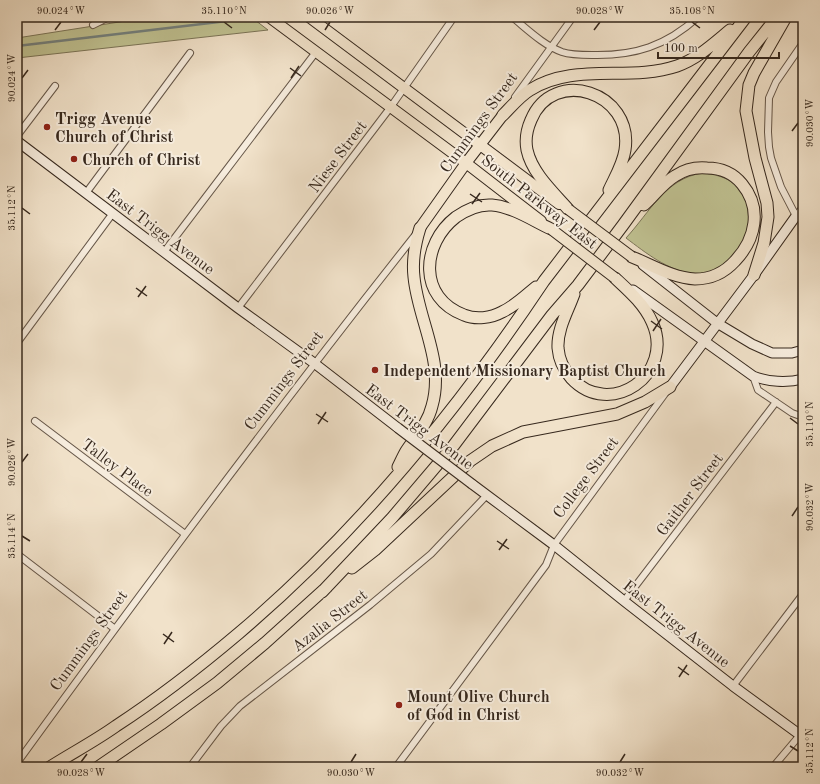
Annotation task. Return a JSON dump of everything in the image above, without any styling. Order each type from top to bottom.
[{"type":"highway","points":[[502,115],[529,90],[544,82],[557,78],[593,73],[637,73],[657,71],[690,61],[701,54],[746,17]]},
{"type":"highway","points":[[50,767],[115,727],[189,674],[239,634],[286,592],[327,552],[391,482],[462,395],[544,281],[746,17]]},
{"type":"highway","points":[[322,592],[392,518],[454,445],[552,315],[578,285],[734,71],[777,17]]},
{"type":"highway","points":[[754,275],[764,243],[768,217],[767,203],[755,158],[746,111],[749,85],[754,73],[786,17]]},
{"type":"highway","points":[[568,209],[535,170],[527,149],[527,137],[530,121],[538,108],[551,97],[559,93],[573,90],[591,92],[606,100],[616,110],[622,121],[624,129],[626,144],[623,159],[601,208]]},
{"type":"highway","points":[[623,225],[675,176],[690,169],[716,168],[736,177],[748,192],[754,206],[753,228],[746,247],[730,266],[710,277],[696,279],[681,277],[632,257]]},
{"type":"highway","points":[[544,281],[517,303],[501,313],[487,317],[474,317],[459,313],[441,300],[433,288],[429,264],[433,248],[444,228],[458,215],[473,208],[491,205],[506,208],[551,229]]},
{"type":"highway","points":[[391,482],[405,452],[429,416],[434,396],[434,358],[414,276],[415,247],[420,228]]},
{"type":"highway","points":[[578,285],[560,332],[558,347],[562,363],[568,375],[584,388],[600,393],[614,394],[628,390],[645,377],[654,363],[658,347],[655,328],[648,313],[616,278]]},
{"type":"highway","points":[[98,767],[217,683],[265,643],[322,592],[375,550],[470,460],[492,446],[523,432],[617,414],[645,402],[670,387]]},
{"type":"main road","name":"South Parkway East","points":[[269,17],[466,163],[616,278]]},
{"type":"main road","name":"South Parkway East","points":[[309,17],[632,257]]},
{"type":"main road","name":"Cummings Street","points":[[420,228],[479,144],[502,115]]},
{"type":"street","points":[[93,25],[109,17]]},
{"type":"street","name":"Niese Street","points":[[238,308],[390,108],[454,17]]},
{"type":"street","points":[[512,17],[551,47],[563,52],[603,55],[623,54],[662,43],[684,30],[698,17]]},
{"type":"street","name":"Cummings Street","points":[[502,115],[573,17]]},
{"type":"street","points":[[796,216],[781,187],[771,158],[769,147],[769,98],[776,82],[803,43]]},
{"type":"street","points":[[164,252],[316,52]]},
{"type":"street","points":[[86,192],[190,53]]},
{"type":"street","points":[[17,136],[55,86]]},
{"type":"street","name":"East Trigg Avenue","points":[[17,141],[554,545],[624,602],[801,736]]},
{"type":"street","name":"College Street","points":[[396,767],[546,565],[554,545],[803,207]]},
{"type":"street","points":[[17,342],[113,213]]},
{"type":"street","name":"Cummings Street","points":[[17,763],[185,534],[314,363],[420,228]]},
{"type":"street","name":"South Parkway East","points":[[632,257],[718,323],[752,344],[771,352],[792,353],[803,350]]},
{"type":"street","name":"South Parkway East","points":[[616,278],[753,376],[769,381],[803,379]]},
{"type":"street","points":[[753,376],[758,390],[792,413],[803,417]]},
{"type":"street","name":"Gaither Street","points":[[624,602],[776,402]]},
{"type":"street","name":"Talley Place","points":[[35,421],[185,534]]},
{"type":"street","name":"Azalia Street","points":[[190,767],[221,726],[240,706],[370,605],[431,554],[487,495]]},
{"type":"street","points":[[17,554],[115,629]]},
{"type":"street","points":[[734,686],[803,594]]},
{"type":"street","points":[[773,767],[801,736]]},
{"type":"green space","points":[[151,17],[251,17],[268,30],[17,58],[17,38]]},
{"type":"green space","points":[[702,173],[725,178],[741,191],[748,206],[750,222],[746,236],[736,253],[720,267],[702,274],[693,274],[674,269],[666,265],[649,255],[626,238],[668,189],[689,176]]},
{"type":"waterway","points":[[17,46],[227,21]]},
{"type":"place","name":"Trigg Avenue Church of Christ","points":[[47,127]]},
{"type":"place","name":"Church of Christ","points":[[74,159]]},
{"type":"place","name":"Independent Missionary Baptist Church","points":[[375,370]]},
{"type":"place","name":"Mount Olive Church of God in Christ","points":[[399,705]]}]
